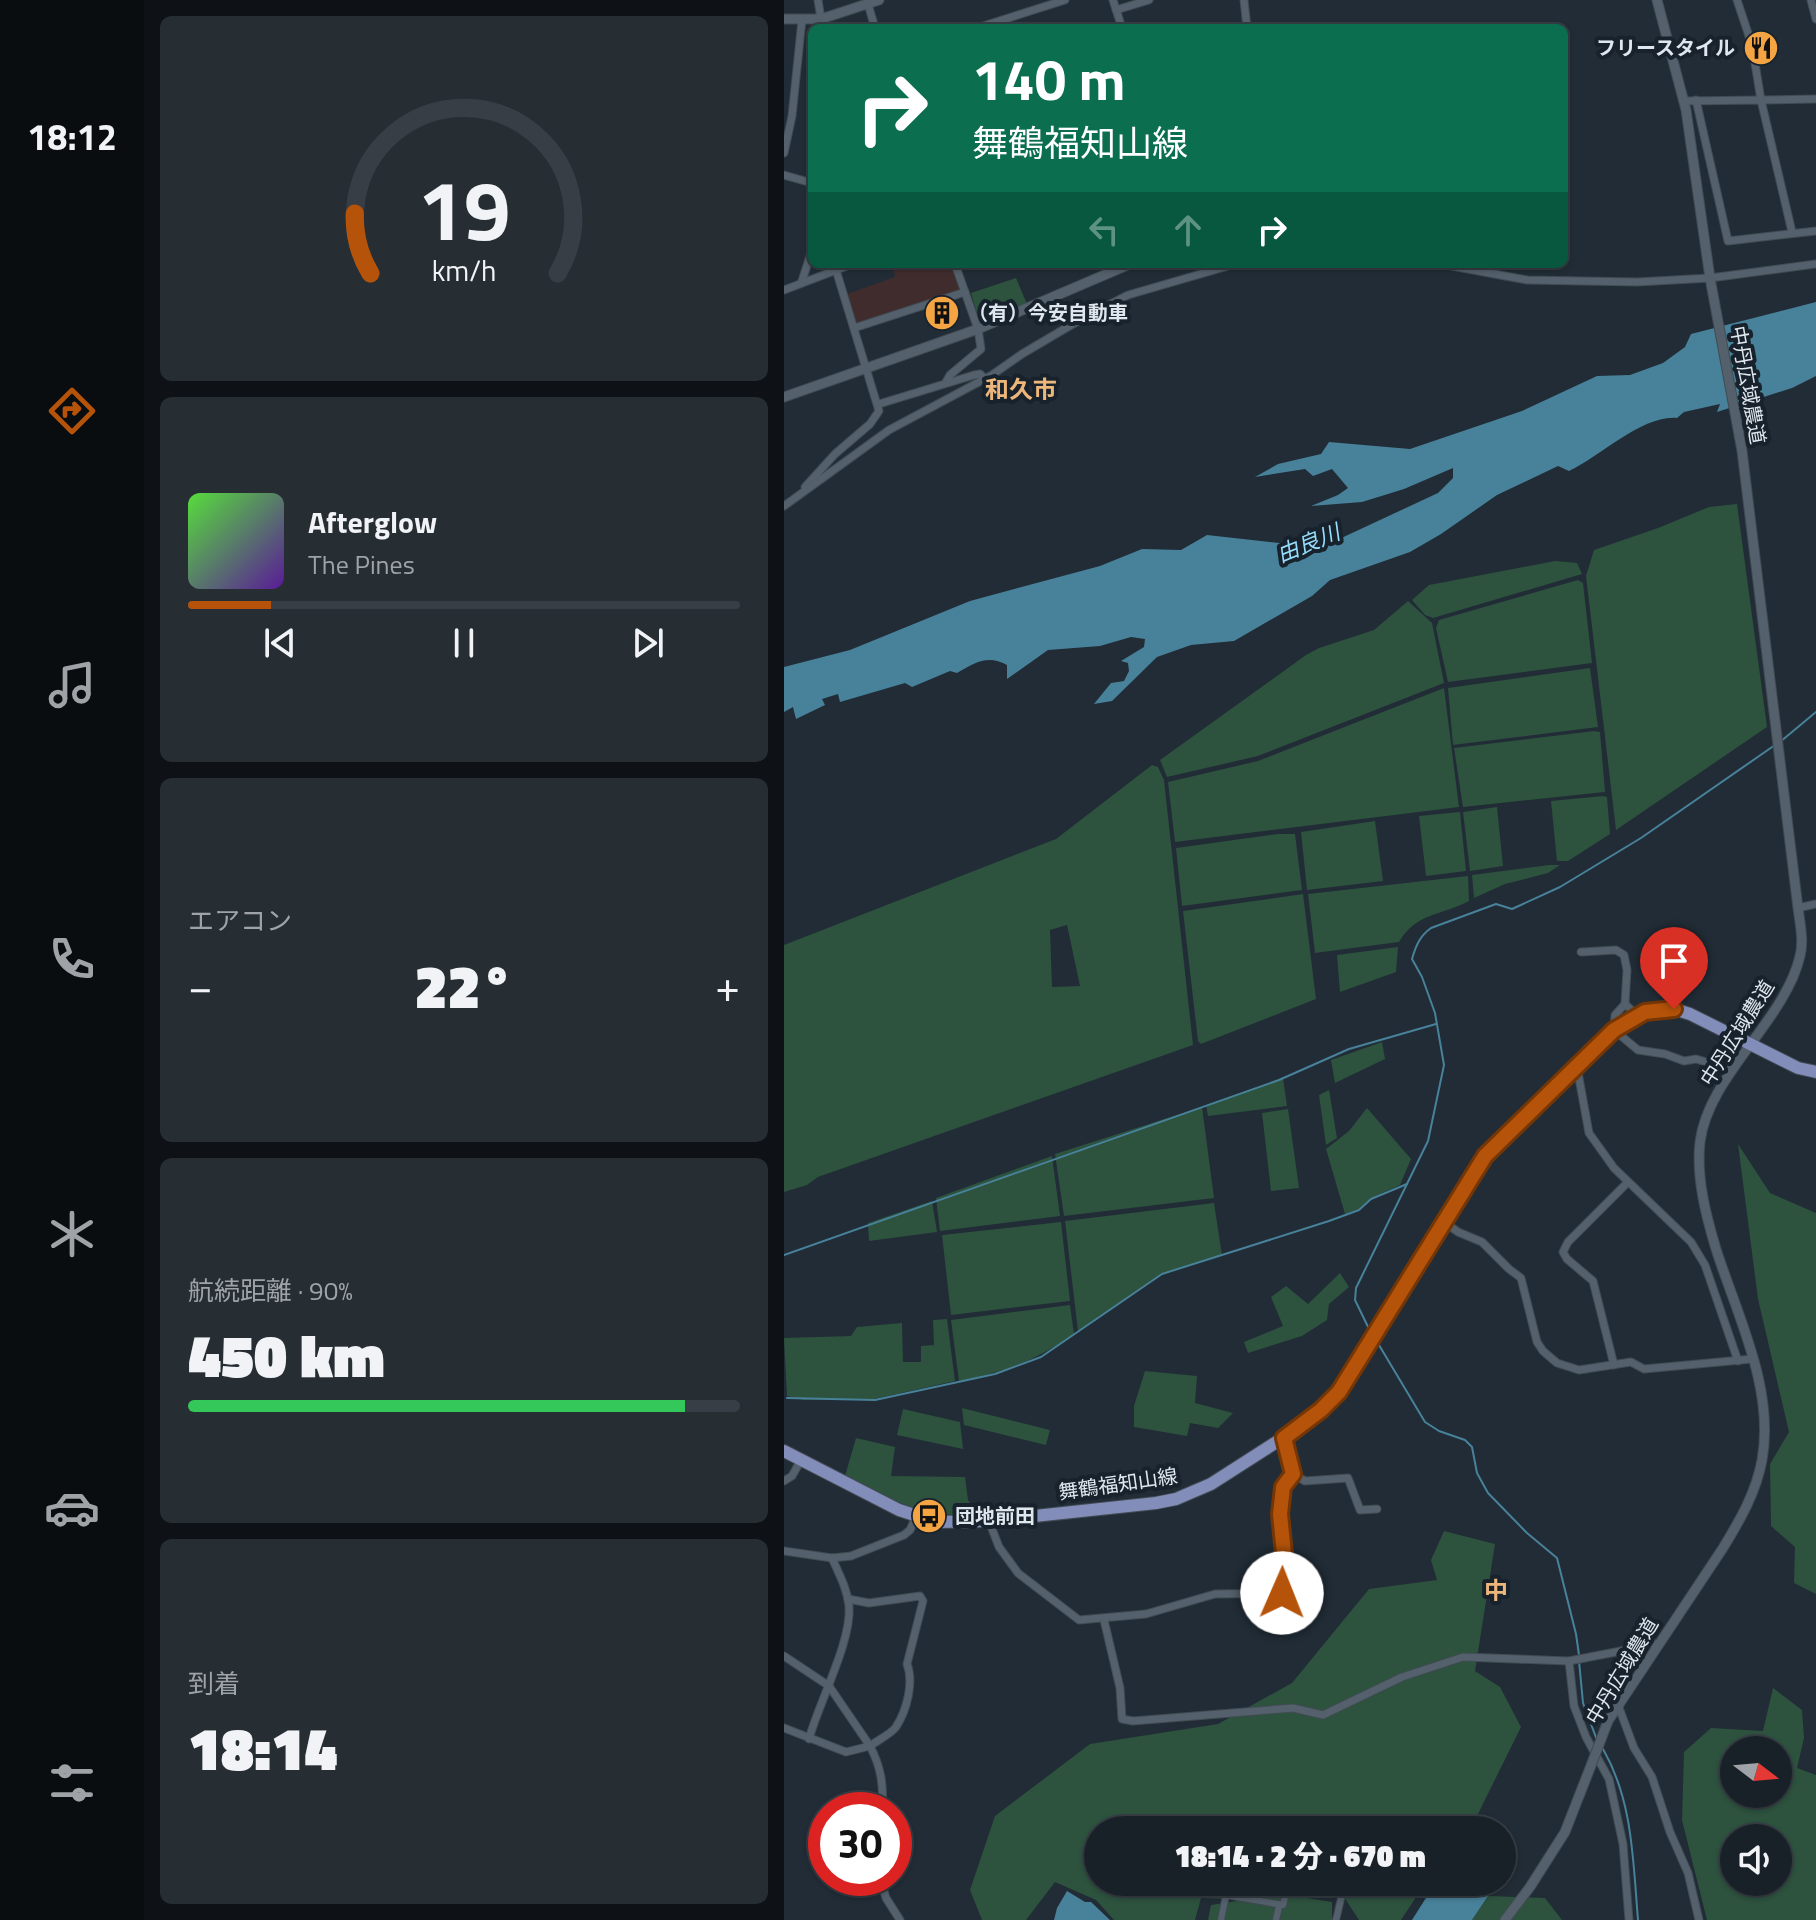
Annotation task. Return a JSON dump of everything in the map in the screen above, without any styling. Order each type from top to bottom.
[{"type":"main road","name":"舞鶴福知山線","points":[[784,1451],[916,1517],[936,1522],[989,1521],[1176,1499],[1211,1484],[1284,1438],[1339,1392],[1485,1156],[1614,1030],[1638,1016],[1659,1009],[1674,1009],[1798,1068],[1816,1072]]},
{"type":"street","points":[[818,0],[821,19]]},
{"type":"street","points":[[784,19],[821,19],[879,0]]},
{"type":"street","points":[[990,24],[1065,0]]},
{"type":"street","points":[[1113,0],[1121,24]]},
{"type":"street","points":[[1116,10],[1149,0]]},
{"type":"street","points":[[1244,0],[1247,24]]},
{"type":"street","name":"中丹広域農道","points":[[1505,1920],[1565,1832],[1608,1721],[1740,1522],[1758,1479],[1764,1438],[1762,1399],[1752,1359],[1708,1224],[1701,1180],[1700,1141],[1708,1115],[1733,1070],[1785,993],[1796,971],[1801,953],[1798,905],[1742,451],[1710,278],[1684,101],[1657,0]]},
{"type":"street","points":[[1737,0],[1752,45],[1761,100],[1792,232]]},
{"type":"street","points":[[1811,0],[1816,19]]},
{"type":"street","points":[[868,4],[874,24]]},
{"type":"street","points":[[784,153],[792,116],[802,20]]},
{"type":"street","points":[[1684,101],[1816,99]]},
{"type":"street","points":[[1696,100],[1728,241],[1816,231]]},
{"type":"street","points":[[784,175],[808,182]]},
{"type":"street","points":[[802,281],[808,262]]},
{"type":"street","points":[[1462,268],[1527,280],[1637,282],[1710,278],[1816,264]]},
{"type":"street","points":[[784,290],[841,268]]},
{"type":"street","points":[[946,382],[981,349],[978,329],[956,268]]},
{"type":"street","points":[[784,397],[978,329],[1121,268]]},
{"type":"street","points":[[784,506],[889,430],[985,379],[1083,318],[1128,295],[1221,268]]},
{"type":"street","points":[[796,498],[835,454],[870,424],[879,411],[836,270]]},
{"type":"street","points":[[854,328],[965,292]]},
{"type":"street","points":[[879,404],[946,382],[980,374],[985,379]]},
{"type":"street","points":[[1798,905],[1816,904]]},
{"type":"street","points":[[1581,952],[1616,950],[1624,955],[1627,970],[1625,1004],[1615,1015],[1614,1030],[1638,1050],[1684,1061],[1696,1059],[1733,1070]]},
{"type":"street","points":[[1625,1004],[1638,1016]]},
{"type":"street","points":[[1577,1067],[1589,1133],[1601,1152],[1628,1182],[1691,1242],[1705,1265],[1738,1361]]},
{"type":"street","points":[[1614,1365],[1593,1281],[1563,1252],[1568,1242],[1628,1182]]},
{"type":"street","points":[[1443,1221],[1458,1232],[1482,1242],[1521,1278],[1537,1342],[1557,1363],[1579,1370],[1631,1362],[1644,1369],[1752,1359]]},
{"type":"street","points":[[1284,1438],[1293,1474],[1305,1481],[1348,1478],[1360,1510],[1377,1509]]},
{"type":"street","points":[[784,1481],[792,1476],[801,1460]]},
{"type":"street","points":[[989,1521],[999,1547],[1018,1573],[1079,1620],[1146,1614],[1215,1594],[1271,1596],[1282,1593],[1286,1574],[1282,1554],[1281,1500],[1283,1487],[1293,1474]]},
{"type":"street","points":[[784,1551],[832,1558],[851,1556],[904,1535],[916,1517]]},
{"type":"street","points":[[809,1739],[829,1686],[849,1616],[844,1583],[832,1558]]},
{"type":"street","points":[[784,1728],[846,1752],[870,1746],[895,1728],[908,1694],[910,1673],[907,1664],[923,1601],[920,1596],[869,1603],[848,1599]]},
{"type":"street","points":[[1104,1620],[1120,1688],[1122,1719],[1133,1721],[1293,1708],[1323,1715],[1402,1677],[1463,1657],[1569,1661],[1621,1651],[1644,1643],[1658,1644]]},
{"type":"street","points":[[784,1656],[829,1686],[870,1746],[878,1762],[884,1792]]},
{"type":"street","points":[[1569,1661],[1574,1706],[1586,1737],[1609,1779],[1623,1844],[1629,1920]]},
{"type":"street","points":[[1618,1705],[1634,1748],[1652,1777],[1670,1832],[1688,1873],[1699,1920]]},
{"type":"street","points":[[1221,1920],[1226,1895],[1279,1906],[1283,1905],[1285,1896]]},
{"type":"street","points":[[885,1896],[900,1920]]},
{"type":"street","points":[[1336,1920],[1342,1896]]},
{"type":"street","points":[[1276,1920],[1279,1906]]},
{"type":"shaded area","points":[[893,268],[953,268],[960,291],[856,323],[847,294],[895,277]]},
{"type":"green space","points":[[1016,278],[1027,304],[978,318],[971,293]]},
{"type":"green space","points":[[1737,504],[1767,727],[1616,830],[1586,576],[1594,550],[1709,507]]},
{"type":"green space","points":[[1555,561],[1577,563],[1582,574],[1433,618],[1425,615],[1412,600],[1429,585]]},
{"type":"green space","points":[[1578,580],[1583,583],[1592,663],[1448,682],[1436,628],[1439,620]]},
{"type":"green space","points":[[1408,601],[1432,623],[1444,683],[1258,756],[1167,777],[1160,760],[1306,655],[1374,630]]},
{"type":"green space","points":[[1590,668],[1598,727],[1453,745],[1448,688]]},
{"type":"green space","points":[[1444,688],[1459,807],[1175,842],[1168,782],[1258,761]]},
{"type":"green space","points":[[1600,732],[1605,792],[1463,807],[1454,748]]},
{"type":"green space","points":[[1152,765],[1158,767],[1164,780],[1193,1045],[818,1177],[807,1185],[784,1192],[784,945],[1056,839]],"holes":[[[1067,925],[1080,986],[1052,987],[1050,930]]]},
{"type":"green space","points":[[1607,797],[1610,834],[1568,861],[1557,861],[1551,801]]},
{"type":"green space","points":[[1497,807],[1503,866],[1470,871],[1463,812]]},
{"type":"green space","points":[[1460,812],[1466,871],[1426,876],[1419,816]]},
{"type":"green space","points":[[1375,821],[1383,881],[1307,890],[1301,832]]},
{"type":"green space","points":[[1295,834],[1302,890],[1182,906],[1176,848]]},
{"type":"green space","points":[[1560,865],[1548,873],[1505,884],[1474,898],[1472,875]]},
{"type":"green space","points":[[1468,876],[1469,901],[1422,920],[1399,942],[1315,953],[1308,894]]},
{"type":"green space","points":[[1303,894],[1316,999],[1201,1044],[1198,1041],[1183,911]]},
{"type":"green space","points":[[1398,947],[1396,972],[1340,992],[1337,955]]},
{"type":"green space","points":[[1382,1042],[1385,1059],[1335,1083],[1331,1060]]},
{"type":"green space","points":[[1283,1078],[1287,1106],[1208,1116],[1206,1105]]},
{"type":"green space","points":[[1329,1090],[1337,1138],[1326,1145],[1319,1095]]},
{"type":"green space","points":[[1202,1107],[1214,1198],[1064,1216],[1055,1154]]},
{"type":"green space","points":[[1367,1108],[1411,1159],[1400,1185],[1345,1214],[1326,1149],[1349,1131]]},
{"type":"green space","points":[[1288,1109],[1299,1188],[1271,1191],[1262,1113]]},
{"type":"green space","points":[[1738,1144],[1770,1193],[1816,1213],[1816,1594],[1794,1583],[1795,1547],[1771,1526],[1770,1464],[1789,1432],[1758,1299]]},
{"type":"green space","points":[[1052,1156],[1060,1216],[940,1231],[936,1198]]},
{"type":"green space","points":[[932,1201],[937,1232],[869,1241],[868,1223]]},
{"type":"green space","points":[[1214,1203],[1222,1255],[1161,1274],[1078,1331],[1065,1221]]},
{"type":"green space","points":[[1061,1222],[1070,1301],[951,1315],[942,1235]]},
{"type":"green space","points":[[1340,1273],[1349,1287],[1329,1304],[1327,1320],[1302,1336],[1248,1353],[1244,1342],[1283,1326],[1271,1297],[1286,1286],[1308,1304]]},
{"type":"green space","points":[[1070,1305],[1074,1334],[1019,1364],[959,1381],[951,1320]]},
{"type":"green space","points":[[947,1319],[955,1381],[874,1399],[803,1400],[787,1396],[784,1338],[851,1336],[857,1327],[902,1323],[903,1362],[921,1362],[921,1346],[934,1345],[933,1320]]},
{"type":"green space","points":[[1145,1371],[1197,1376],[1195,1403],[1233,1413],[1218,1428],[1190,1423],[1187,1436],[1134,1427],[1134,1406]]},
{"type":"green space","points":[[962,1408],[1050,1430],[1046,1445],[964,1425]]},
{"type":"green space","points":[[903,1409],[960,1422],[963,1449],[897,1435]]},
{"type":"green space","points":[[856,1438],[895,1447],[891,1476],[965,1477],[968,1500],[979,1516],[924,1511],[845,1476]]},
{"type":"green space","points":[[1444,1531],[1495,1544],[1475,1671],[1500,1687],[1521,1727],[1477,1816],[1084,1816],[1084,1895],[1055,1882],[1026,1920],[982,1920],[970,1890],[995,1816],[1090,1744],[1218,1724],[1292,1683],[1369,1589],[1437,1580],[1431,1560]]},
{"type":"green space","points":[[1773,1688],[1802,1710],[1804,1738],[1797,1768],[1816,1775],[1816,1920],[1707,1920],[1682,1820],[1684,1752],[1711,1728],[1763,1731]]},
{"type":"green space","points":[[1087,1896],[1246,1896],[1201,1898],[1195,1920],[1114,1920],[1096,1900]]},
{"type":"green space","points":[[1269,1896],[1294,1896],[1332,1902],[1332,1920],[1208,1920],[1211,1905]]},
{"type":"green space","points":[[1343,1896],[1417,1896],[1401,1920],[1359,1920]]},
{"type":"green space","points":[[1488,1896],[1545,1898],[1562,1920],[1472,1920]]},
{"type":"water","points":[[1816,302],[1816,376],[1792,388],[1717,412],[1720,404],[1684,412],[1677,418],[1664,419],[1636,429],[1569,471],[1558,466],[1497,495],[1410,552],[1330,580],[1312,596],[1234,641],[1191,645],[1157,657],[1112,701],[1094,704],[1111,683],[1124,681],[1129,671],[1128,663],[1121,661],[1144,647],[1145,639],[1131,637],[1100,646],[1048,650],[1007,679],[1007,665],[987,660],[912,687],[905,683],[840,702],[838,694],[822,699],[825,705],[796,719],[793,707],[784,712],[784,667],[850,650],[970,601],[1100,566],[1142,549],[1181,550],[1207,535],[1298,545],[1307,554],[1438,493],[1453,478],[1453,468],[1404,489],[1362,502],[1311,506],[1348,488],[1332,469],[1313,476],[1305,469],[1255,477],[1278,464],[1321,454],[1329,442],[1410,449],[1522,411],[1597,376],[1630,375],[1663,363],[1685,347],[1691,334]]},
{"type":"water","points":[[1067,1891],[1085,1902],[1091,1902],[1110,1920],[1054,1920]]},
{"type":"water","points":[[1427,1896],[1488,1896],[1472,1920],[1412,1920]]},
{"type":"waterway","points":[[1780,742],[1816,712]]},
{"type":"waterway","points":[[1370,1331],[1355,1300],[1356,1288],[1428,1141],[1444,1065],[1435,1013],[1412,959],[1421,938],[1431,928],[1496,904],[1512,909],[1560,887],[1641,838],[1775,745]]},
{"type":"waterway","points":[[784,1255],[1279,1080],[1349,1049],[1436,1024]]},
{"type":"waterway","points":[[787,1398],[875,1400],[995,1374],[1041,1357],[1162,1274],[1359,1210],[1371,1199],[1407,1184]]},
{"type":"waterway","points":[[1376,1340],[1425,1422],[1439,1431],[1465,1440],[1472,1447],[1477,1473],[1488,1493],[1557,1558],[1579,1655]]},
{"type":"waterway","points":[[1579,1661],[1583,1703],[1597,1740]]},
{"type":"waterway","points":[[1603,1749],[1626,1810],[1638,1920]]},
{"type":"place","name":"フリースタイル","points":[[1761,48]]},
{"type":"place","name":"（有）今安自動車","points":[[942,313]]},
{"type":"place","name":"団地前田","points":[[929,1516]]},
{"type":"district","name":"和久市","points":[[1021,390]]},
{"type":"district","name":"中","points":[[1496,1591]]},
{"type":"route","points":[[1282,1593],[1286,1574],[1280,1514],[1283,1487],[1293,1474],[1284,1438],[1339,1392],[1485,1156],[1614,1030],[1645,1012],[1674,1009]]},
{"type":"water label","name":"由良川","points":[[1308,543]]}]
